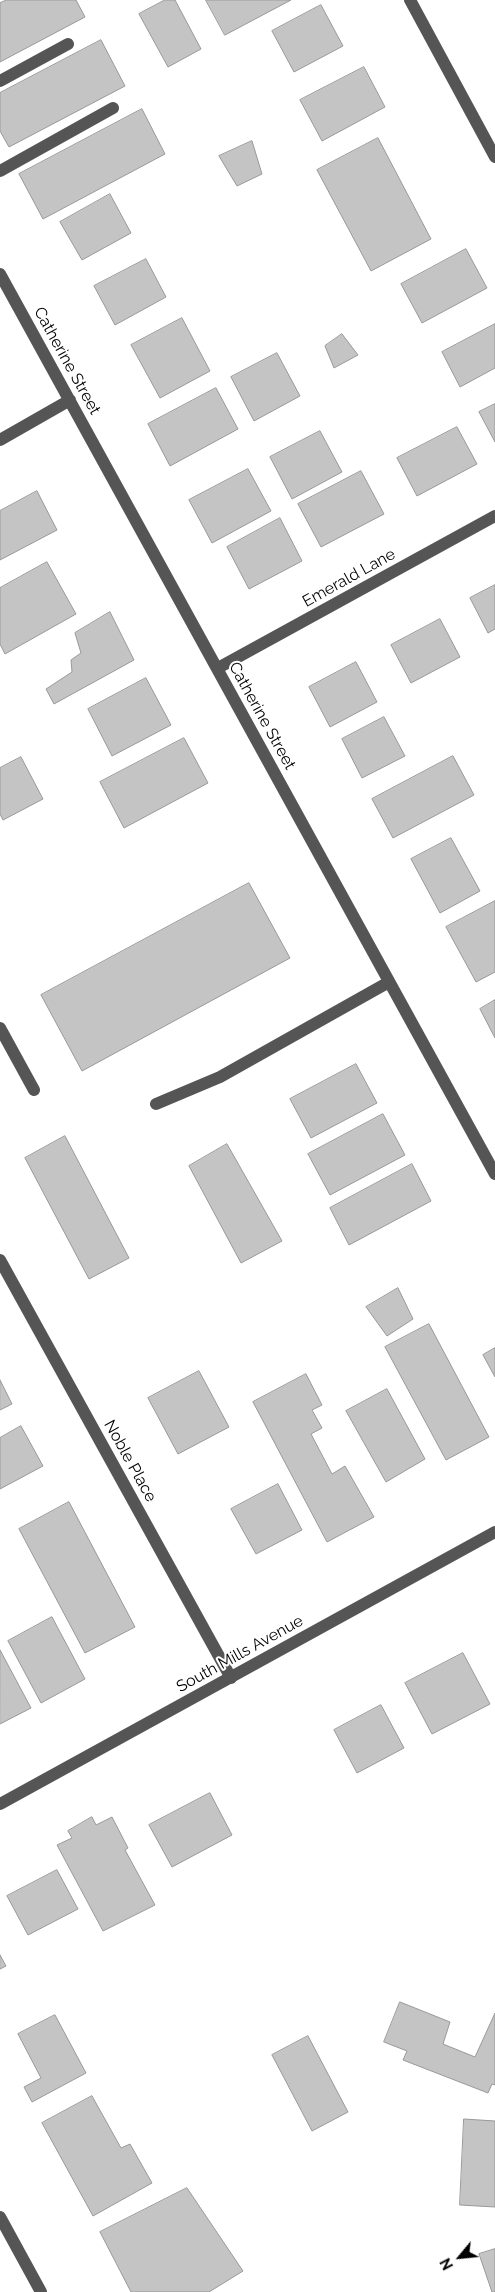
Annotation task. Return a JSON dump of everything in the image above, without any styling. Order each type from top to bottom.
[{"type":"street","points":[[410,0],[495,157]]},
{"type":"street","points":[[0,81],[68,44]]},
{"type":"street","points":[[0,171],[113,108]]},
{"type":"street","name":"Catherine Street","points":[[0,274],[495,1174]]},
{"type":"street","points":[[0,440],[70,400]]},
{"type":"street","name":"Emerald Lane","points":[[218,668],[495,516]]},
{"type":"street","points":[[156,1104],[220,1077],[389,982]]},
{"type":"street","points":[[0,1028],[34,1090]]},
{"type":"street","name":"Noble Place","points":[[0,1260],[231,1678]]},
{"type":"street","name":"South Mills Avenue","points":[[0,1804],[495,1532]]},
{"type":"street","points":[[0,2217],[41,2292]]},
{"type":"building","points":[[7,0],[76,0],[85,17],[0,62],[0,3]]},
{"type":"building","points":[[165,0],[175,0],[201,49],[168,67],[139,14]]},
{"type":"building","points":[[206,0],[291,0],[225,35]]},
{"type":"building","points":[[321,5],[343,46],[294,72],[272,31]]},
{"type":"building","points":[[101,40],[125,86],[9,147],[0,131],[0,93]]},
{"type":"building","points":[[364,67],[385,107],[322,141],[300,100]]},
{"type":"building","points":[[142,109],[165,154],[43,219],[19,174]]},
{"type":"building","points":[[378,138],[431,239],[371,271],[317,170]]},
{"type":"building","points":[[252,141],[262,174],[237,186],[219,156]]},
{"type":"building","points":[[110,194],[131,233],[82,260],[60,222]]},
{"type":"building","points":[[466,249],[487,288],[422,323],[401,284]]},
{"type":"building","points":[[146,259],[166,297],[115,325],[94,286]]},
{"type":"building","points":[[182,318],[210,371],[160,398],[131,345]]},
{"type":"building","points":[[495,324],[495,368],[460,387],[442,352]]},
{"type":"building","points":[[342,334],[358,355],[334,368],[325,346]]},
{"type":"building","points":[[277,353],[300,396],[254,421],[231,377]]},
{"type":"building","points":[[216,388],[238,429],[170,466],[148,424]]},
{"type":"building","points":[[495,404],[495,442],[479,412]]},
{"type":"building","points":[[457,427],[477,464],[417,496],[397,458]]},
{"type":"building","points":[[320,431],[342,472],[292,499],[270,457]]},
{"type":"building","points":[[248,469],[271,511],[212,543],[189,500]]},
{"type":"building","points":[[361,471],[384,514],[321,547],[298,504]]},
{"type":"building","points":[[37,491],[57,530],[0,560],[0,511]]},
{"type":"building","points":[[280,518],[302,561],[249,589],[227,547]]},
{"type":"building","points":[[47,562],[76,614],[5,654],[0,644],[0,588]]},
{"type":"building","points":[[495,585],[495,629],[488,633],[470,598]]},
{"type":"building","points":[[110,612],[134,660],[54,704],[46,689],[72,672],[71,660],[81,653],[75,633]]},
{"type":"building","points":[[440,619],[460,657],[411,683],[391,645]]},
{"type":"building","points":[[356,662],[377,702],[330,727],[309,687]]},
{"type":"building","points":[[146,678],[171,725],[112,756],[88,709]]},
{"type":"building","points":[[384,717],[405,756],[362,778],[342,739]]},
{"type":"building","points":[[184,738],[208,783],[124,828],[100,782]]},
{"type":"building","points":[[453,756],[474,795],[393,838],[372,799]]},
{"type":"building","points":[[21,757],[43,799],[3,820],[0,814],[0,768]]},
{"type":"building","points":[[451,838],[480,891],[440,913],[411,859]]},
{"type":"building","points":[[249,883],[290,958],[82,1071],[41,995]]},
{"type":"building","points":[[495,901],[495,972],[476,982],[446,927]]},
{"type":"building","points":[[495,1000],[495,1038],[480,1009]]},
{"type":"building","points":[[356,1064],[377,1103],[311,1138],[290,1099]]},
{"type":"building","points":[[383,1114],[405,1155],[330,1195],[308,1154]]},
{"type":"building","points":[[65,1136],[129,1258],[89,1279],[25,1158]]},
{"type":"building","points":[[227,1144],[282,1241],[241,1263],[189,1166]]},
{"type":"building","points":[[412,1164],[431,1201],[349,1245],[330,1208]]},
{"type":"building","points":[[398,1288],[413,1319],[387,1336],[366,1307]]},
{"type":"building","points":[[429,1324],[489,1437],[446,1460],[385,1347]]},
{"type":"building","points":[[495,1348],[495,1377],[483,1355]]},
{"type":"building","points":[[199,1371],[229,1427],[178,1454],[148,1398]]},
{"type":"building","points":[[306,1374],[322,1405],[312,1410],[322,1428],[311,1434],[332,1474],[345,1466],[374,1517],[327,1542],[253,1402]]},
{"type":"building","points":[[0,1380],[12,1404],[0,1410]]},
{"type":"building","points":[[387,1389],[425,1459],[386,1482],[346,1411]]},
{"type":"building","points":[[21,1426],[43,1466],[0,1489],[0,1438]]},
{"type":"building","points":[[278,1484],[302,1530],[256,1554],[231,1509]]},
{"type":"building","points":[[69,1502],[135,1627],[85,1653],[19,1529]]},
{"type":"building","points":[[52,1617],[85,1679],[41,1703],[8,1641]]},
{"type":"building","points":[[0,1650],[31,1708],[0,1724]]},
{"type":"building","points":[[463,1653],[490,1704],[432,1734],[405,1683]]},
{"type":"building","points":[[381,1705],[404,1748],[357,1773],[334,1730]]},
{"type":"building","points":[[210,1793],[232,1835],[172,1867],[149,1825]]},
{"type":"building","points":[[92,1817],[96,1825],[112,1817],[128,1848],[125,1850],[155,1905],[103,1931],[57,1845],[72,1838],[68,1831]]},
{"type":"building","points":[[57,1870],[78,1909],[28,1935],[7,1896]]},
{"type":"building","points":[[0,1955],[6,1966],[0,1969]]},
{"type":"building","points":[[400,2002],[450,2022],[443,2044],[475,2057],[495,2013],[495,2085],[492,2084],[488,2093],[403,2060],[407,2051],[384,2042]]},
{"type":"building","points":[[55,2015],[86,2073],[32,2102],[24,2087],[41,2078],[18,2034]]},
{"type":"building","points":[[308,2036],[348,2112],[312,2131],[272,2055]]},
{"type":"building","points":[[92,2096],[121,2148],[130,2144],[152,2183],[93,2216],[42,2123]]},
{"type":"building","points":[[464,2119],[495,2121],[495,2207],[460,2205]]},
{"type":"building","points":[[187,2188],[243,2271],[209,2292],[131,2292],[100,2232]]},
{"type":"building","points":[[495,2249],[495,2292],[492,2292],[479,2254]]}]
